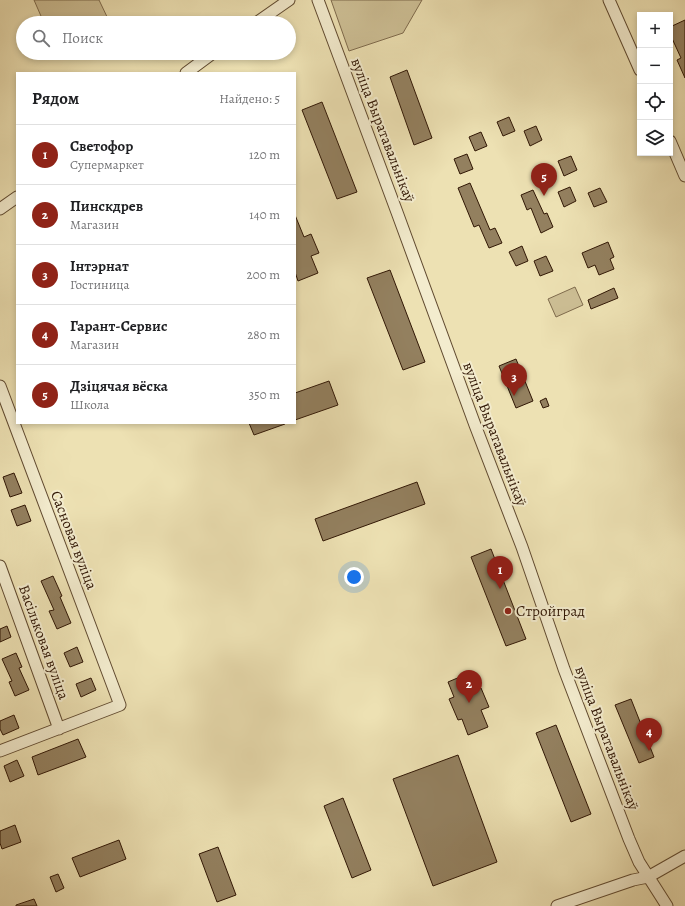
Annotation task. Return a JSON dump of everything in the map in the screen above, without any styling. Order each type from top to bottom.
[{"type":"street","points":[[266,16],[289,0]]},
{"type":"street","name":"вуліца Выратавальнікаў","points":[[318,0],[475,425],[522,546],[564,669],[629,839],[648,877],[667,906]]},
{"type":"street","points":[[610,0],[637,63]]},
{"type":"street","points":[[187,72],[204,60]]},
{"type":"street","points":[[673,148],[685,176]]},
{"type":"street","points":[[0,209],[16,198]]},
{"type":"street","name":"Сасновая вуліца","points":[[0,386],[14,414]]},
{"type":"street","points":[[0,419],[14,414]]},
{"type":"street","name":"Сасновая вуліца","points":[[18,424],[120,705],[59,729]]},
{"type":"street","name":"Васільковая вуліца","points":[[0,566],[59,729]]},
{"type":"street","points":[[0,751],[59,729]]},
{"type":"street","points":[[557,906],[633,880],[648,877],[685,856]]},
{"type":"shaded area","points":[[34,0],[99,0],[107,16],[41,16]]},
{"type":"shaded area","points":[[331,0],[422,0],[403,33],[349,51]]},
{"type":"shaded area","points":[[575,287],[583,305],[556,317],[548,299]]},
{"type":"building","points":[[685,20],[685,78],[677,60],[681,58],[673,41],[673,26]]},
{"type":"building","points":[[407,70],[432,138],[414,145],[390,77]]},
{"type":"building","points":[[322,102],[357,192],[337,199],[302,110]]},
{"type":"building","points":[[509,117],[515,131],[503,136],[497,122]]},
{"type":"building","points":[[536,126],[542,140],[530,146],[524,131]]},
{"type":"building","points":[[481,132],[487,146],[475,151],[469,137]]},
{"type":"building","points":[[467,154],[473,169],[460,174],[454,159]]},
{"type":"building","points":[[571,156],[577,170],[564,176],[558,161]]},
{"type":"building","points":[[546,166],[552,181],[540,186],[534,171]]},
{"type":"building","points":[[470,183],[490,230],[495,228],[502,243],[489,248],[479,225],[474,227],[458,188]]},
{"type":"building","points":[[570,187],[576,201],[564,207],[558,192]]},
{"type":"building","points":[[600,188],[607,202],[594,207],[588,193]]},
{"type":"building","points":[[533,190],[544,214],[547,213],[553,227],[541,233],[531,208],[527,210],[521,195]]},
{"type":"building","points":[[296,217],[304,237],[311,234],[319,253],[311,256],[318,273],[298,281],[296,275]]},
{"type":"building","points":[[608,242],[614,257],[610,259],[614,269],[599,275],[595,265],[588,268],[582,253]]},
{"type":"building","points":[[522,246],[528,261],[516,266],[509,252]]},
{"type":"building","points":[[546,256],[553,271],[540,276],[534,261]]},
{"type":"building","points":[[390,270],[425,362],[403,370],[367,278]]},
{"type":"building","points":[[614,288],[618,298],[591,309],[588,300]]},
{"type":"building","points":[[516,359],[533,401],[516,408],[499,366]]},
{"type":"building","points":[[329,381],[338,405],[296,420],[296,393]]},
{"type":"building","points":[[546,398],[549,406],[543,408],[540,401]]},
{"type":"building","points":[[249,424],[285,424],[254,435]]},
{"type":"building","points":[[14,473],[22,493],[10,497],[3,477]]},
{"type":"building","points":[[417,482],[425,504],[323,541],[315,519]]},
{"type":"building","points":[[25,505],[31,521],[17,526],[11,510]]},
{"type":"building","points":[[491,549],[526,639],[506,646],[471,557]]},
{"type":"building","points":[[53,576],[62,596],[60,597],[71,623],[57,629],[49,611],[54,610],[41,581]]},
{"type":"building","points":[[7,626],[11,637],[0,642],[0,629]]},
{"type":"building","points":[[77,647],[83,662],[70,667],[64,653]]},
{"type":"building","points":[[16,653],[22,667],[19,668],[29,690],[15,696],[9,682],[12,681],[2,659]]},
{"type":"building","points":[[467,674],[474,691],[481,688],[489,707],[481,710],[488,727],[468,735],[462,719],[458,720],[449,699],[454,697],[448,682]]},
{"type":"building","points":[[91,678],[96,690],[81,697],[76,684]]},
{"type":"building","points":[[631,699],[654,757],[639,763],[615,705]]},
{"type":"building","points":[[14,715],[19,728],[3,735],[0,729],[0,721]]},
{"type":"building","points":[[556,725],[591,814],[571,822],[536,733]]},
{"type":"building","points":[[78,739],[86,757],[38,775],[32,757]]},
{"type":"building","points":[[458,755],[497,862],[433,886],[393,779]]},
{"type":"building","points":[[17,760],[24,776],[10,782],[4,766]]},
{"type":"building","points":[[343,798],[371,870],[352,878],[324,806]]},
{"type":"building","points":[[15,825],[21,842],[2,849],[0,843],[0,831]]},
{"type":"building","points":[[119,840],[126,859],[80,877],[72,858]]},
{"type":"building","points":[[218,847],[236,895],[217,902],[199,854]]},
{"type":"building","points":[[58,874],[64,888],[56,892],[50,877]]},
{"type":"building","points":[[34,899],[37,906],[16,906],[16,905]]},
{"type":"place","name":"Дзіцячая вёска","points":[[544,196]]},
{"type":"place","name":"Інтэрнат","points":[[514,396]]},
{"type":"place","name":"Светофор","points":[[500,589]]},
{"type":"place","name":"Стройград","points":[[508,611]]},
{"type":"place","name":"Пинскдрев","points":[[469,703]]},
{"type":"place","name":"Гарант-Сервис","points":[[649,751]]}]
